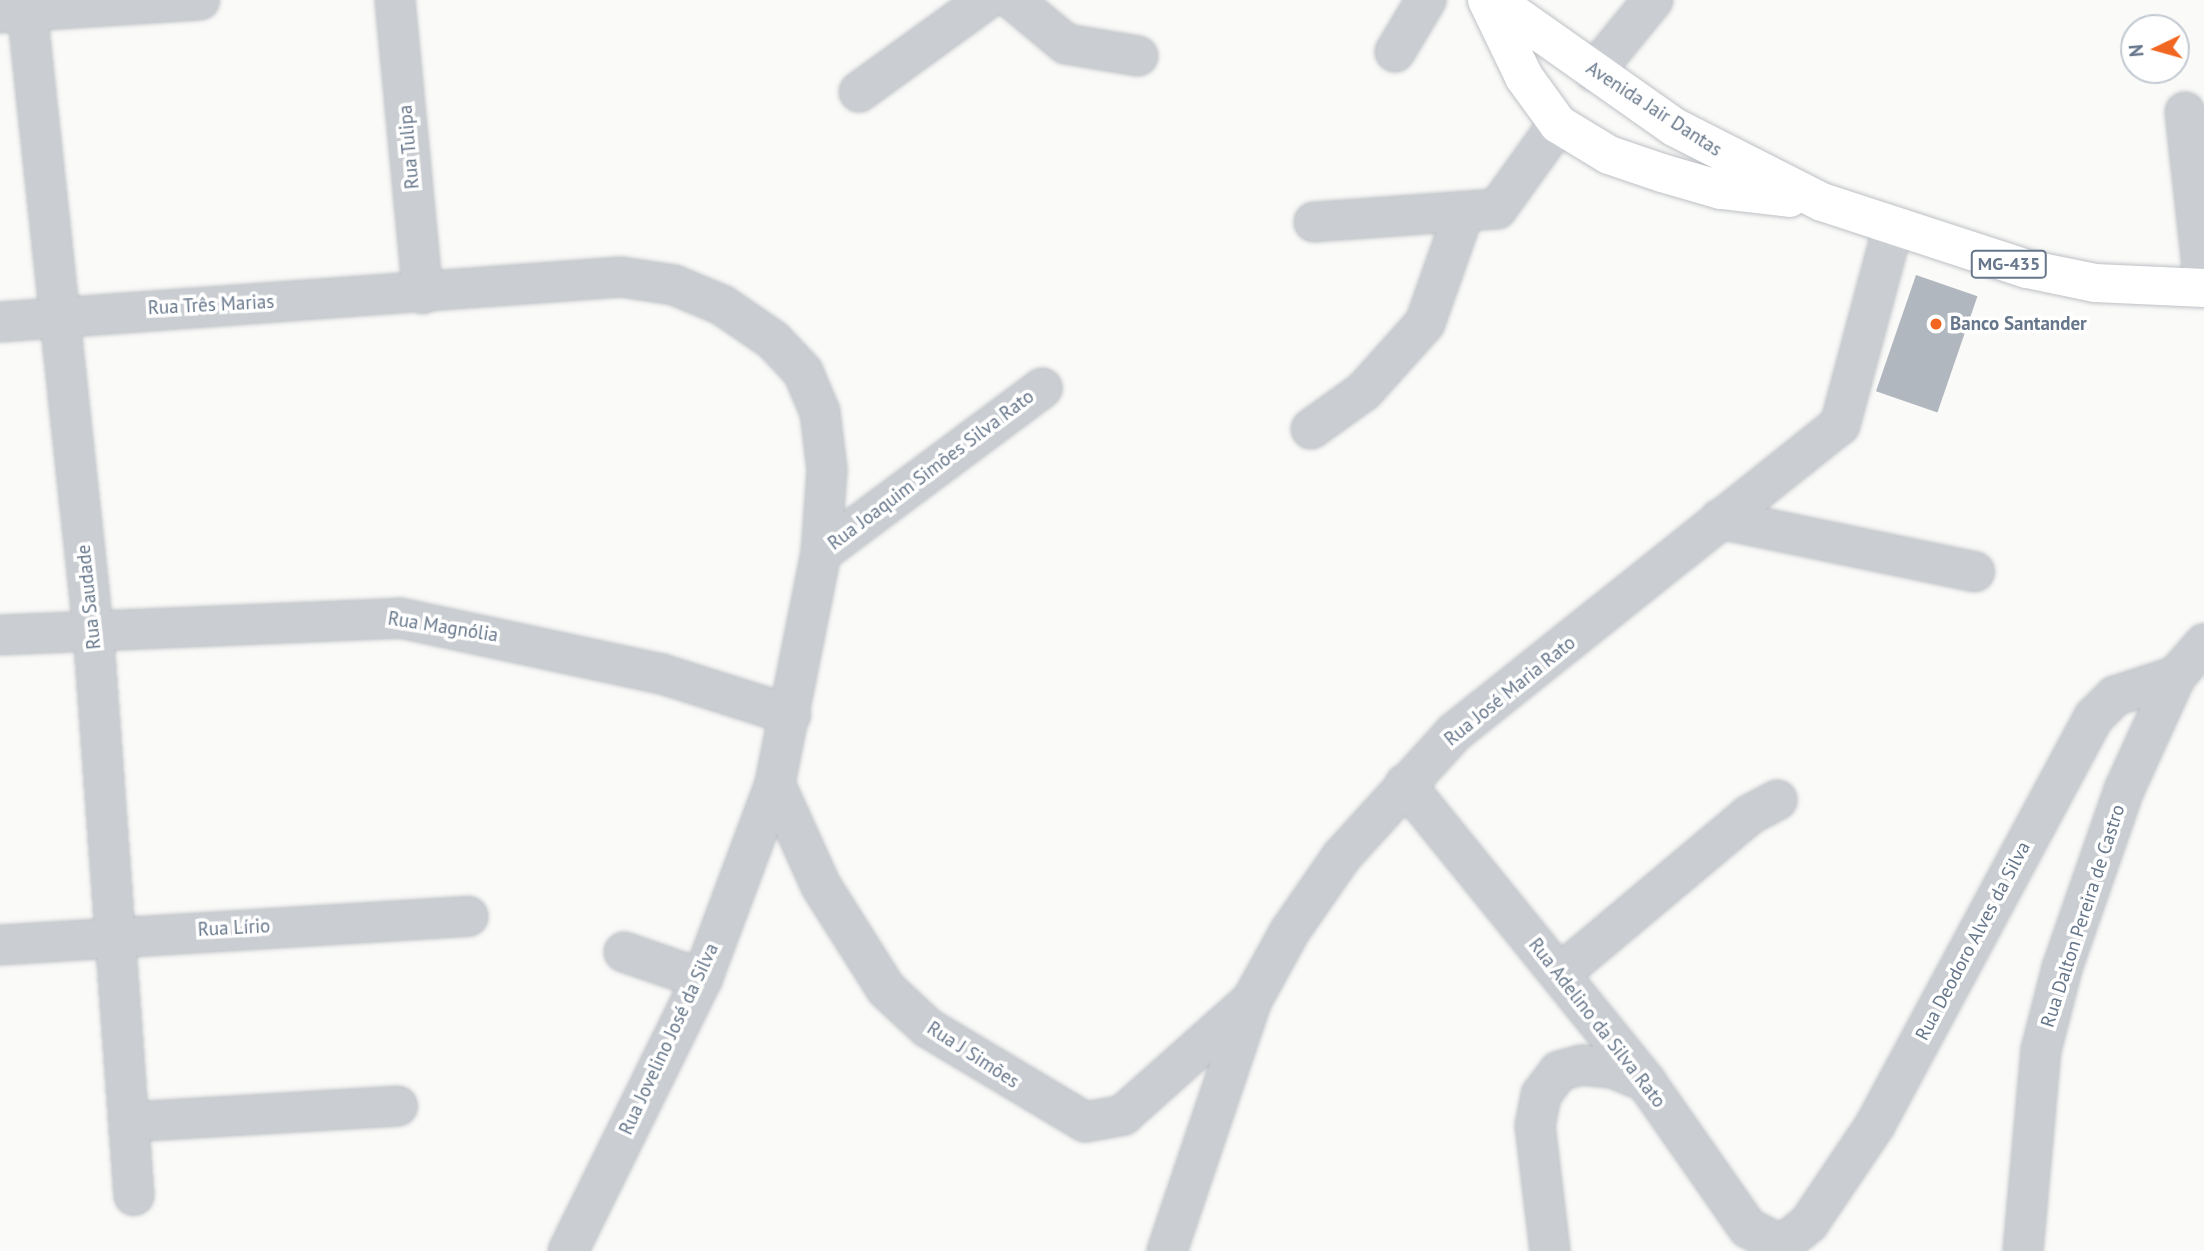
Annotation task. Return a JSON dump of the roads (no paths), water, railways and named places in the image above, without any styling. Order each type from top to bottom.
[{"type":"main road","name":"Avenida Jair Dantas","points":[[1487,0],[1524,77],[1558,124],[1609,155],[1721,190],[1822,202]]},
{"type":"main road","name":"Avenida Jair Dantas","points":[[1494,0],[1674,127],[1822,202],[1950,248],[2095,283],[2204,286]]},
{"type":"street","points":[[18,8],[200,0]]},
{"type":"street","name":"Rua Tulipa","points":[[395,0],[423,294]]},
{"type":"street","points":[[859,92],[986,0]]},
{"type":"street","points":[[1013,0],[1066,44],[1138,56]]},
{"type":"street","points":[[1395,52],[1426,0]]},
{"type":"street","points":[[1594,72],[1653,0]]},
{"type":"street","name":"Rua Saudade","points":[[18,8],[60,317],[93,628],[134,1195]]},
{"type":"street","name":"Avenida Jair Dantas","points":[[2185,111],[2204,286]]},
{"type":"street","points":[[1314,222],[1405,212],[1463,215],[1497,209],[1558,124]]},
{"type":"street","points":[[1311,429],[1364,391],[1425,323],[1463,215]]},
{"type":"street","name":"Rua José Maria Rato","points":[[1167,1251],[1252,1000],[1327,878],[1405,784],[1455,732],[1840,425],[1893,227]]},
{"type":"street","name":"Rua Joaquim Simões Silva Rato","points":[[423,294],[621,277],[674,285],[722,305],[773,340],[803,372],[820,412],[827,470],[821,553],[791,715],[775,784]]},
{"type":"street","name":"Rua Três Marias","points":[[0,322],[423,294]]},
{"type":"street","name":"Rua Joaquim Simões Silva Rato","points":[[821,553],[1042,388]]},
{"type":"street","points":[[1720,519],[1975,572]]},
{"type":"street","name":"Rua Magnólia","points":[[0,635],[93,628],[400,618],[662,674],[791,715]]},
{"type":"street","points":[[2176,676],[2204,644]]},
{"type":"street","name":"Rua Deodoro Alves da Silva","points":[[1795,1240],[1875,1125],[2094,717],[2115,696],[2176,676]]},
{"type":"street","name":"Rua Dalton Pereira de Castro","points":[[2023,1251],[2041,1050],[2059,980],[2124,790],[2176,676]]},
{"type":"street","name":"Rua Jovelino José da Silva","points":[[568,1251],[702,979],[775,784]]},
{"type":"street","name":"Rua J Simões","points":[[775,784],[821,886],[886,989],[928,1028],[1085,1122],[1123,1115],[1252,1000]]},
{"type":"street","name":"Rua Adelino da Silva Rato","points":[[1405,784],[1561,973],[1646,1082],[1748,1228],[1767,1241],[1795,1240]]},
{"type":"street","points":[[1561,973],[1749,815],[1777,800]]},
{"type":"street","name":"Rua Lírio","points":[[0,945],[468,916]]},
{"type":"street","points":[[624,951],[702,979]]},
{"type":"street","points":[[1550,1251],[1535,1126],[1541,1095],[1559,1071],[1582,1065],[1612,1068],[1646,1082]]},
{"type":"street","points":[[129,1122],[398,1106]]},
{"type":"place","name":"Banco Santander","points":[[1936,324]]}]
